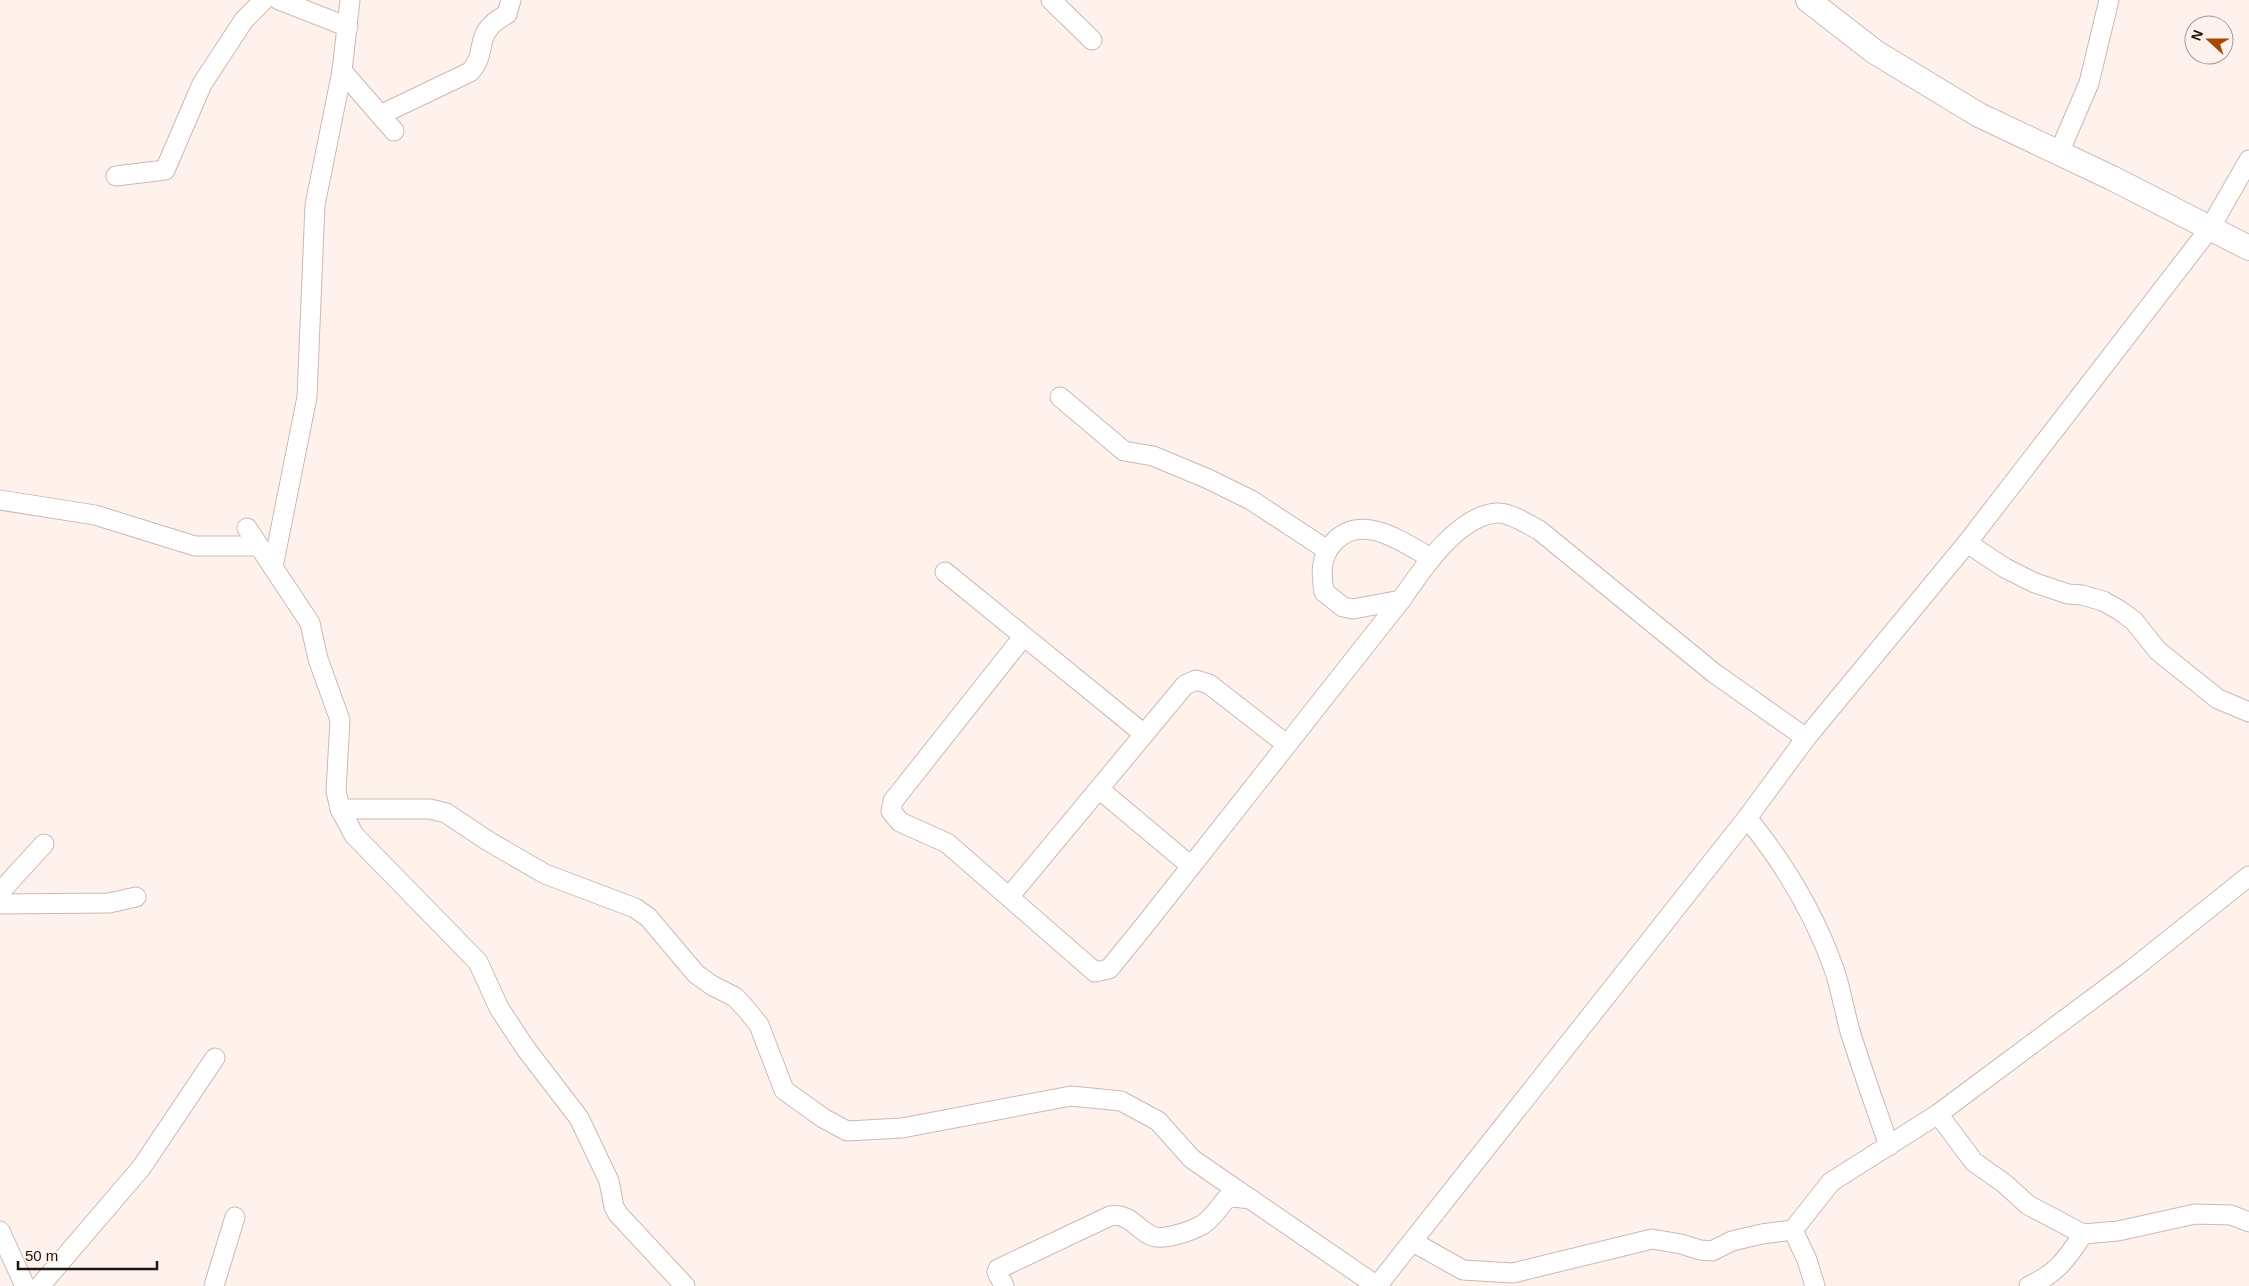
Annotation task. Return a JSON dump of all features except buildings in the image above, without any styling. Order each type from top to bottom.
[{"type":"main road","points":[[1808,0],[1875,52],[1971,110],[2249,248]]},
{"type":"street","points":[[116,176],[165,170],[202,84],[244,20],[264,0]]},
{"type":"street","points":[[279,0],[348,27]]},
{"type":"street","points":[[273,567],[307,397],[315,205],[342,71],[350,0]]},
{"type":"street","points":[[380,114],[470,72],[477,64],[481,44],[488,26],[507,14],[511,0]]},
{"type":"street","points":[[1051,0],[1092,40]]},
{"type":"street","points":[[2059,153],[2089,83],[2109,0]]},
{"type":"street","points":[[342,71],[394,131]]},
{"type":"street","points":[[340,809],[430,808],[446,813],[488,841],[545,874],[635,908],[648,917],[696,974],[712,986],[735,997],[747,1010],[759,1025],[784,1090],[823,1118],[847,1131],[902,1128],[1071,1096],[1121,1101],[1158,1121],[1192,1159],[1377,1286],[1414,1242],[1748,818],[1806,738],[1967,543],[2210,228],[2249,160]]},
{"type":"street","points":[[1060,397],[1124,450],[1153,456],[1206,478],[1251,500],[1327,550]]},
{"type":"street","points":[[0,500],[95,515],[195,546],[259,546]]},
{"type":"street","points":[[1023,637],[893,801],[891,811],[900,822],[947,843],[1095,972],[1109,969],[1401,600],[1431,558],[1475,519],[1498,513],[1518,519],[1539,530],[1714,673],[1806,738]]},
{"type":"street","points":[[247,528],[310,623],[318,659],[340,720],[336,791],[340,809],[354,835],[478,962],[505,1016],[526,1048],[579,1118],[609,1181],[614,1207],[618,1214],[684,1286]]},
{"type":"street","points":[[1401,600],[1353,609],[1342,606],[1324,592],[1321,571],[1327,550],[1342,534],[1357,529],[1376,530],[1431,558]]},
{"type":"street","points":[[1967,543],[2005,568],[2035,583],[2068,594],[2082,594],[2103,601],[2119,610],[2134,621],[2158,651],[2210,693],[2249,712]]},
{"type":"street","points":[[945,572],[1144,734]]},
{"type":"street","points":[[1009,897],[1185,684],[1196,680],[1209,684],[1286,744]]},
{"type":"street","points":[[1099,790],[1191,866]]},
{"type":"street","points":[[1748,818],[1774,850],[1798,889],[1817,928],[1834,969],[1850,1031],[1889,1146]]},
{"type":"street","points":[[0,892],[44,844]]},
{"type":"street","points":[[1414,1242],[1463,1270],[1513,1273],[1652,1239],[1712,1251],[1732,1241],[1793,1230],[1831,1182],[1938,1114],[2134,968],[2249,876]]},
{"type":"street","points":[[0,904],[110,903],[136,897]]},
{"type":"street","points":[[40,1286],[141,1168],[215,1058]]},
{"type":"street","points":[[1938,1114],[1974,1162],[2028,1205],[2084,1234],[2118,1230],[2195,1214],[2231,1216],[2249,1222]]},
{"type":"street","points":[[1004,1286],[997,1272],[998,1269],[1110,1216],[1117,1214],[1126,1217],[1149,1235],[1158,1238],[1202,1225],[1216,1213],[1226,1199],[1234,1197],[1252,1200]]},
{"type":"street","points":[[214,1286],[235,1217]]},
{"type":"street","points":[[1793,1230],[1807,1260],[1815,1286]]},
{"type":"street","points":[[0,1232],[24,1286]]},
{"type":"street","points":[[2028,1286],[2045,1279],[2058,1269],[2084,1234]]}]
